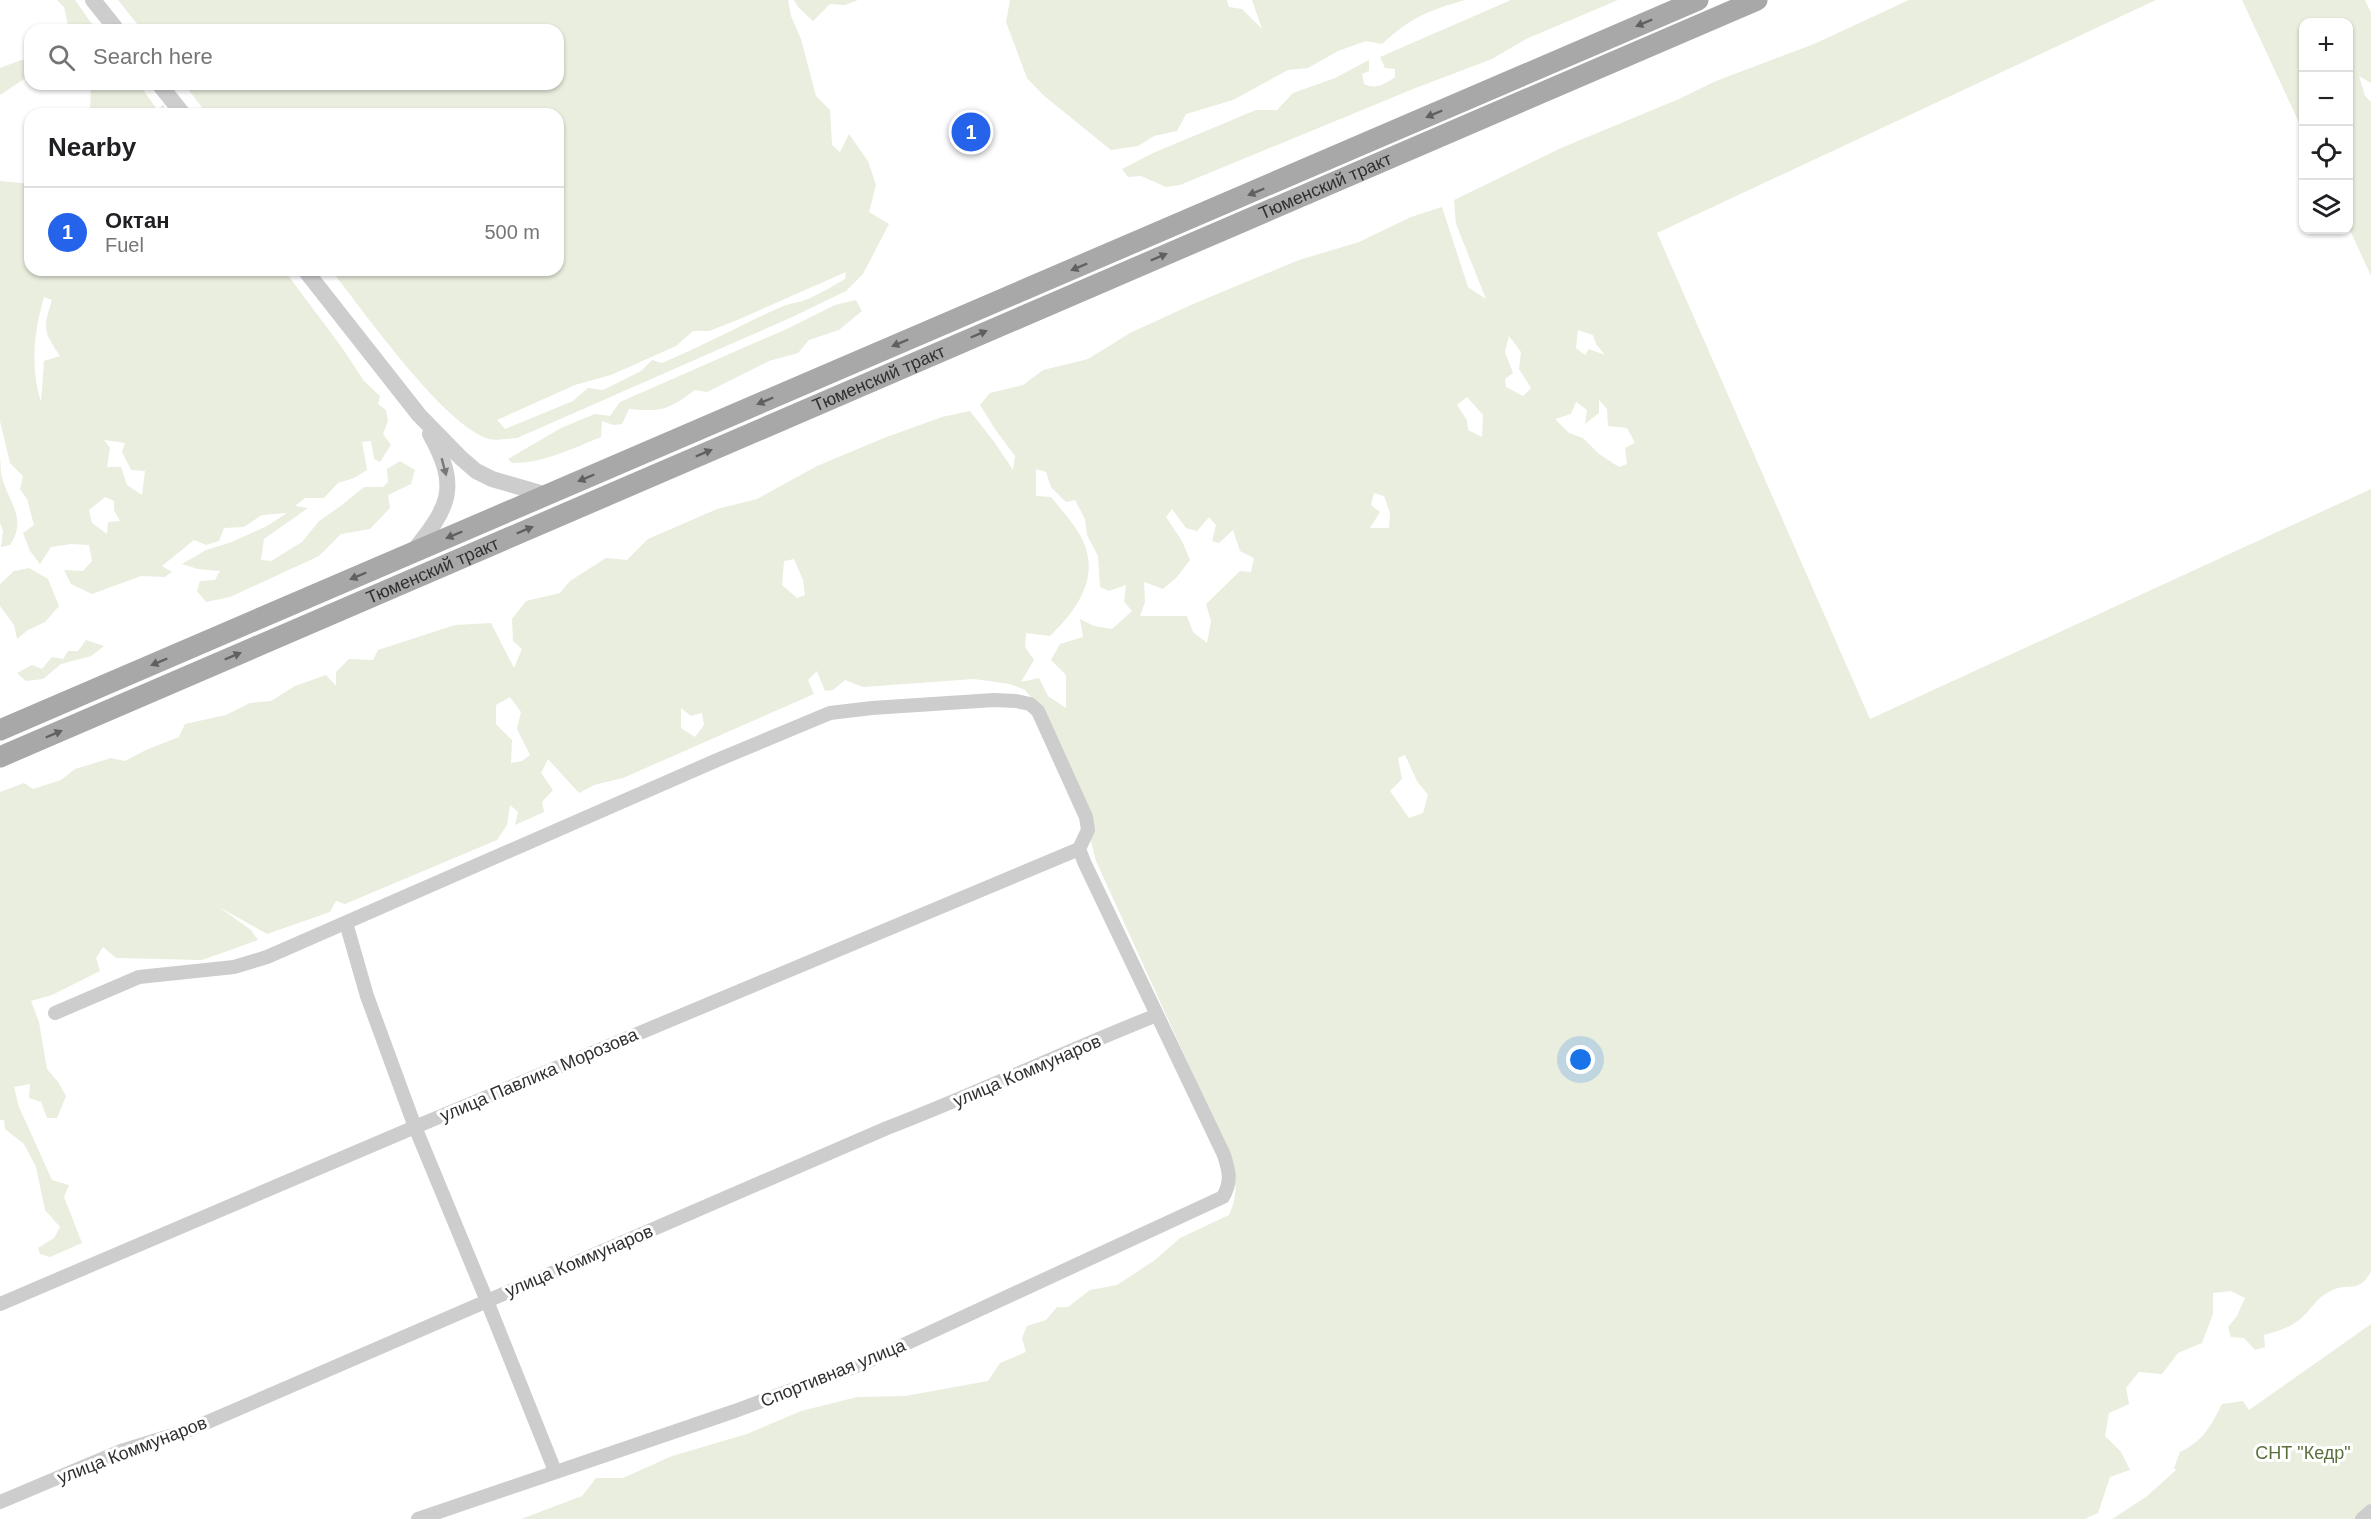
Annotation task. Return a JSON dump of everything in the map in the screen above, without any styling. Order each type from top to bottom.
[{"type":"main road","name":"Тюменский тракт","points":[[0,730],[1698,0]]},
{"type":"main road","name":"Тюменский тракт","points":[[0,757],[1757,0]]},
{"type":"street","points":[[93,0],[112,24]]},
{"type":"street","points":[[164,90],[178,108]]},
{"type":"street","points":[[310,276],[419,415],[476,471],[513,487],[547,495]]},
{"type":"street","points":[[412,553],[434,527],[447,493],[445,466],[419,415]]},
{"type":"street","points":[[55,1012],[139,977],[234,967],[267,957],[830,713],[994,700],[1030,704],[1038,711],[1086,817],[1088,830],[1079,849],[1157,1015]]},
{"type":"street","name":"улица Павлика Морозова","points":[[0,1304],[414,1127],[1079,849]]},
{"type":"street","points":[[346,923],[367,996],[414,1127],[555,1471]]},
{"type":"street","name":"Спортивная улица","points":[[418,1519],[735,1411],[862,1364],[1223,1197],[1229,1187],[1230,1176],[1224,1155],[1157,1015]]},
{"type":"street","name":"улица Коммунаров","points":[[0,1502],[121,1451],[189,1430],[876,1133],[974,1094],[1055,1057],[1157,1015]]},
{"type":"street","points":[[2362,1519],[2371,1511]]},
{"type":"green space","points":[[57,0],[75,0],[92,24],[68,24],[64,7]]},
{"type":"green space","points":[[118,0],[788,0],[816,96],[830,110],[832,145],[840,152],[849,134],[868,161],[876,185],[869,212],[889,224],[863,274],[846,291],[790,318],[517,438],[489,439],[470,429],[427,390],[336,276],[564,276],[564,108],[202,108],[189,90],[564,90],[564,24],[137,24]],"holes":[[[846,272],[845,279],[822,292],[781,307],[662,363],[652,360],[641,371],[603,390],[588,388],[573,401],[505,429],[497,420],[575,385],[611,375],[676,346],[693,331],[709,331],[735,321]]]},
{"type":"green space","points":[[794,0],[858,0],[845,5],[830,4],[813,21]]},
{"type":"green space","points":[[1010,0],[1227,0],[1229,7],[1242,9],[1262,29],[1252,0],[1465,0],[1420,16],[1402,27],[1382,44],[1366,41],[1338,51],[1308,68],[1288,70],[1233,100],[1186,114],[1177,131],[1154,136],[1138,146],[1111,150],[1043,95],[1027,78],[1006,22]]},
{"type":"green space","points":[[1511,0],[1618,0],[1526,39],[1492,59],[1180,185],[1166,187],[1141,176],[1128,177],[1122,169],[1153,153],[1256,110],[1277,110],[1293,93],[1335,78],[1369,60],[1369,71],[1362,74],[1364,84],[1376,86],[1384,84],[1395,77],[1395,69],[1385,68],[1380,57]]},
{"type":"green space","points":[[1909,0],[2156,0],[1657,233],[1870,719],[2371,489],[2371,1272],[2359,1285],[2341,1287],[2328,1292],[2299,1320],[2278,1331],[2264,1335],[2265,1347],[2255,1350],[2244,1338],[2231,1337],[2228,1327],[2237,1316],[2245,1298],[2231,1291],[2213,1293],[2213,1314],[2202,1343],[2178,1353],[2162,1374],[2139,1372],[2126,1388],[2129,1404],[2109,1413],[2105,1436],[2121,1452],[2130,1470],[2110,1477],[2098,1513],[2085,1519],[521,1519],[582,1496],[596,1478],[623,1478],[672,1456],[747,1434],[801,1411],[857,1397],[905,1396],[988,1381],[1000,1363],[1026,1352],[1022,1338],[1027,1326],[1046,1320],[1057,1307],[1068,1307],[1090,1290],[1117,1285],[1155,1260],[1180,1238],[1229,1215],[1235,1195],[1235,1178],[1223,1140],[1096,861],[1090,838],[1042,710],[1025,690],[1010,684],[974,679],[863,687],[845,680],[833,690],[825,691],[817,671],[808,680],[814,694],[623,778],[594,785],[579,793],[548,759],[541,773],[553,790],[542,802],[544,812],[515,825],[518,812],[510,805],[507,825],[497,840],[345,904],[336,901],[330,912],[267,934],[219,907],[251,930],[258,940],[202,960],[116,958],[103,947],[96,958],[100,971],[52,995],[31,1001],[39,1022],[47,1069],[66,1096],[57,1118],[47,1118],[41,1102],[29,1098],[30,1084],[14,1087],[19,1107],[52,1180],[69,1185],[64,1197],[82,1243],[50,1257],[40,1254],[38,1248],[54,1238],[60,1227],[45,1210],[36,1167],[24,1144],[5,1129],[4,1120],[0,1120],[0,792],[24,783],[33,789],[61,780],[75,769],[111,758],[125,761],[179,737],[185,724],[226,715],[250,703],[271,701],[295,686],[326,675],[336,686],[336,672],[349,659],[373,660],[378,650],[455,625],[491,623],[514,668],[522,649],[513,641],[512,619],[526,601],[560,593],[570,581],[606,558],[627,560],[648,539],[717,509],[757,499],[817,466],[942,417],[970,411],[1013,470],[1015,456],[980,405],[990,393],[1023,385],[1043,370],[1088,359],[1130,333],[1193,304],[1299,260],[1359,242],[1411,217],[1442,207],[1468,287],[1486,299],[1456,224],[1454,200],[1561,148],[1679,99],[1716,81],[1814,44]],"holes":[[[1578,330],[1593,335],[1596,344],[1605,355],[1589,349],[1585,355],[1576,348]],[[1509,336],[1521,352],[1519,369],[1531,388],[1523,396],[1506,387],[1505,379],[1513,373],[1505,352]],[[1467,397],[1483,415],[1482,437],[1468,430],[1467,420],[1457,405]],[[1599,400],[1607,409],[1608,426],[1627,428],[1635,443],[1625,448],[1627,464],[1619,467],[1599,454],[1583,438],[1569,433],[1555,419],[1571,414],[1576,402],[1587,410],[1585,424],[1599,413]],[[1036,469],[1046,472],[1051,487],[1066,502],[1075,500],[1085,519],[1087,535],[1098,556],[1100,587],[1109,591],[1126,585],[1124,602],[1132,611],[1112,629],[1094,626],[1080,619],[1083,637],[1060,644],[1051,660],[1066,675],[1066,708],[1048,696],[1039,678],[1021,682],[1034,660],[1025,647],[1026,633],[1050,636],[1071,613],[1085,588],[1088,560],[1085,545],[1074,526],[1051,497],[1036,496]],[[1374,493],[1384,496],[1390,513],[1389,528],[1370,528],[1380,512],[1371,505]],[[1172,509],[1186,528],[1197,531],[1209,517],[1216,525],[1212,541],[1219,543],[1233,530],[1240,551],[1254,558],[1251,572],[1240,571],[1206,604],[1211,621],[1207,643],[1193,632],[1187,616],[1140,616],[1145,602],[1144,582],[1163,589],[1177,577],[1190,560],[1182,541],[1166,517]],[[794,559],[803,580],[805,595],[797,598],[782,585],[784,561]],[[510,697],[521,712],[517,729],[530,755],[522,761],[511,763],[512,740],[496,724],[496,705]],[[681,708],[691,716],[702,713],[704,725],[695,737],[681,728]],[[1405,755],[1417,781],[1428,795],[1423,813],[1409,818],[1390,791],[1402,779],[1398,758]]]},
{"type":"green space","points":[[2242,0],[2365,0],[2371,13],[2371,83],[2359,76],[2365,96],[2371,102],[2371,276],[2352,234],[2353,18],[2299,18],[2299,122]]},
{"type":"green space","points":[[24,60],[24,79],[0,95],[0,68]]},
{"type":"green space","points":[[91,90],[143,90],[156,108],[90,108]]},
{"type":"green space","points":[[0,181],[24,183],[24,276],[288,276],[364,381],[380,396],[378,404],[386,410],[388,421],[383,434],[391,445],[380,462],[374,459],[371,441],[362,442],[367,470],[354,478],[338,483],[324,498],[305,498],[295,506],[308,508],[264,539],[261,560],[271,561],[302,542],[319,521],[364,487],[383,487],[388,482],[387,469],[400,461],[415,470],[411,484],[388,495],[390,508],[370,529],[341,534],[319,556],[230,597],[206,602],[197,591],[200,581],[215,580],[220,571],[198,569],[182,564],[206,550],[232,542],[267,526],[287,513],[262,515],[244,527],[224,528],[219,541],[206,545],[194,540],[162,566],[172,572],[165,577],[141,576],[92,594],[71,584],[64,570],[83,571],[92,561],[89,545],[71,544],[51,547],[40,564],[30,551],[23,533],[34,525],[27,499],[20,489],[23,476],[10,463],[0,421]],"holes":[[[44,297],[52,300],[46,329],[60,356],[44,361],[41,402],[35,376],[35,350]],[[104,440],[125,443],[122,452],[131,470],[145,471],[142,495],[127,485],[121,467],[107,467],[110,448]],[[105,497],[114,501],[114,510],[120,521],[108,522],[107,534],[92,523],[89,510]]]},
{"type":"green space","points":[[856,300],[862,311],[839,330],[809,340],[798,353],[769,361],[707,392],[695,390],[671,406],[657,410],[629,409],[622,424],[613,425],[602,421],[601,437],[568,450],[535,461],[512,463],[508,459],[561,428],[595,414],[610,416],[620,402],[791,327],[835,305]]},
{"type":"green space","points":[[0,457],[1,475],[17,518],[15,535],[10,545],[1,547],[3,531],[0,523]]},
{"type":"green space","points":[[29,568],[48,579],[59,606],[45,622],[28,630],[17,639],[14,625],[0,606],[0,584],[14,571]]},
{"type":"green space","points":[[86,640],[104,646],[91,656],[61,664],[43,679],[26,681],[17,673],[32,665],[42,669],[52,657],[63,659],[68,651],[78,651]]},
{"type":"green space","name":"СНТ \"Кедр\"","points":[[2371,1324],[2371,1519],[2112,1519],[2146,1497],[2176,1470],[2174,1468],[2180,1452],[2195,1443],[2206,1432],[2222,1404],[2243,1401],[2249,1410]]},
{"type":"place","name":"Октан","points":[[971,132]]}]
